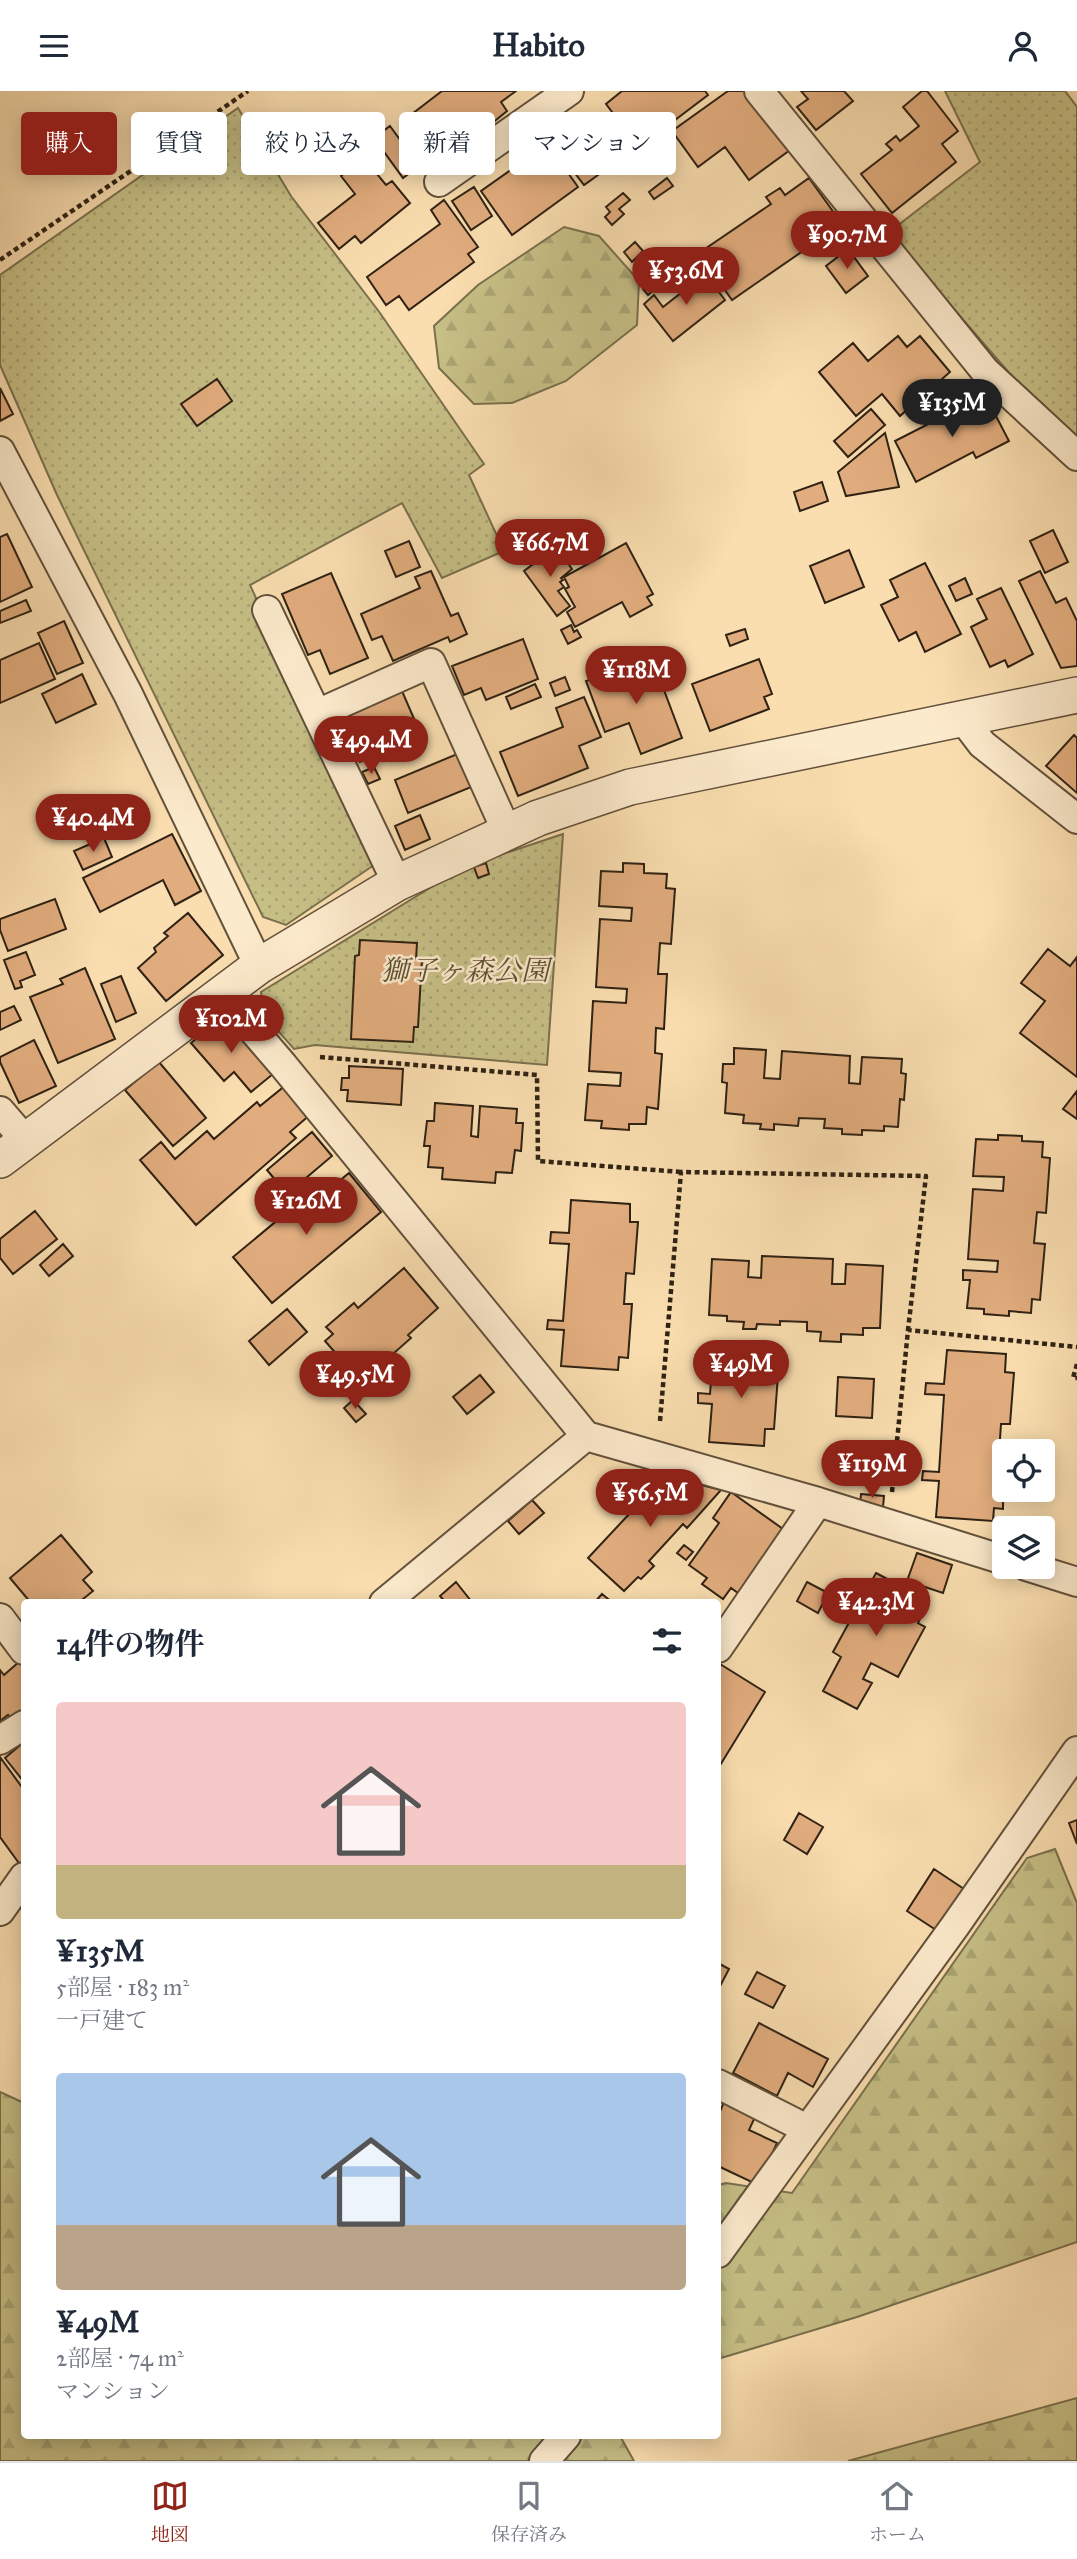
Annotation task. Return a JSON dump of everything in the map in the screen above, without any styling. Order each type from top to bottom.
[{"type":"street","points":[[439,182],[569,91]]},
{"type":"street","points":[[758,91],[985,371],[1077,456]]},
{"type":"street","points":[[0,450],[128,694],[259,966]]},
{"type":"street","points":[[267,610],[397,883]]},
{"type":"street","points":[[317,715],[431,663],[507,832]]},
{"type":"street","points":[[0,1111],[12,1150],[259,966],[397,883],[538,818],[630,787],[1077,695]]},
{"type":"street","points":[[963,719],[982,744],[1077,819]]},
{"type":"street","points":[[222,994],[586,1436],[818,1502],[992,1556]]},
{"type":"street","points":[[389,1599],[586,1436]]},
{"type":"street","points":[[721,1644],[818,1502]]},
{"type":"street","points":[[1055,1575],[1077,1582]]},
{"type":"street","points":[[0,1618],[21,1646]]},
{"type":"street","points":[[0,1740],[21,1727]]},
{"type":"street","points":[[721,2249],[956,1926],[1077,1751]]},
{"type":"street","points":[[0,1911],[21,1881]]},
{"type":"street","points":[[721,2086],[807,2129]]},
{"type":"street","points":[[544,2461],[563,2439]]},
{"type":"path","points":[[0,260],[247,91]]},
{"type":"path","points":[[283,1065],[310,1056],[537,1075],[538,1161],[681,1171],[926,1176],[888,1525]]},
{"type":"path","points":[[660,1421],[681,1171]]},
{"type":"path","points":[[908,1331],[1077,1347]]},
{"type":"path","points":[[1077,1364],[1073,1378],[1077,1378]]},
{"type":"green space","points":[[945,91],[1065,91],[1077,107],[1077,438],[1017,382],[888,233],[980,162]]},
{"type":"green space","points":[[238,108],[241,113],[241,175],[278,175],[291,196],[380,313],[484,464],[469,475],[504,551],[442,578],[402,503],[250,585],[377,863],[286,925],[263,917],[57,495],[0,365],[0,275],[143,175],[227,175],[227,116]]},
{"type":"green space","points":[[564,227],[599,236],[639,281],[637,325],[566,381],[512,403],[474,404],[439,368],[434,326],[478,285]]},
{"type":"green space","name":"獅子ヶ森公園","points":[[563,834],[547,1065],[315,1045],[294,1049],[264,1015],[261,992],[464,867]]},
{"type":"green space","points":[[1055,1849],[1077,1903],[1077,2242],[857,2317],[721,2358],[721,2184],[792,2193],[1027,1858]]},
{"type":"green space","points":[[0,2092],[21,2102],[21,2439],[622,2439],[634,2461],[0,2461]]},
{"type":"green space","points":[[1077,2398],[1077,2461],[848,2461]]},
{"type":"building","points":[[442,91],[516,91],[501,102],[507,111],[495,121],[495,112],[415,112]]},
{"type":"building","points":[[622,91],[705,91],[708,95],[676,119],[676,112],[612,112],[606,104]]},
{"type":"building","points":[[728,91],[746,91],[790,150],[749,180],[725,147],[698,167],[676,137],[676,128]]},
{"type":"building","points":[[801,91],[844,91],[853,101],[816,130],[797,107],[808,99]]},
{"type":"building","points":[[922,91],[927,91],[958,131],[942,144],[956,162],[892,213],[861,174],[892,150],[886,144],[896,136],[900,141],[919,126],[903,107]]},
{"type":"building","points":[[390,126],[399,138],[399,172],[385,153],[385,130]]},
{"type":"building","points":[[509,171],[509,175],[569,175],[578,187],[512,235],[481,191]]},
{"type":"building","points":[[378,175],[386,185],[392,181],[410,203],[361,243],[355,236],[339,249],[318,223],[355,194],[341,176]]},
{"type":"building","points":[[576,175],[598,175],[584,185]]},
{"type":"building","points":[[667,178],[673,186],[654,199],[649,192]]},
{"type":"building","points":[[809,178],[842,224],[732,300],[699,253],[771,204],[766,197],[780,188],[785,195]]},
{"type":"building","points":[[474,187],[492,216],[471,230],[452,201]]},
{"type":"building","points":[[623,193],[630,200],[619,209],[624,214],[612,225],[605,217],[610,212],[606,207]]},
{"type":"building","points":[[444,200],[478,247],[468,254],[474,262],[409,310],[399,296],[386,305],[367,277],[440,224],[431,210]]},
{"type":"building","points":[[635,242],[643,251],[632,262],[624,252]]},
{"type":"building","points":[[848,249],[868,276],[846,293],[826,266]]},
{"type":"building","points":[[664,270],[670,276],[648,295],[643,289]]},
{"type":"building","points":[[705,274],[725,300],[673,341],[644,304],[654,295],[663,307]]},
{"type":"building","points":[[898,336],[907,347],[920,336],[950,372],[900,416],[882,394],[856,416],[819,372],[853,343],[868,361]]},
{"type":"building","points":[[217,379],[232,401],[197,426],[181,404]]},
{"type":"building","points":[[0,388],[13,414],[0,421]]},
{"type":"building","points":[[985,395],[1009,441],[976,458],[973,452],[916,482],[895,441]]},
{"type":"building","points":[[871,409],[885,425],[848,457],[834,441]]},
{"type":"building","points":[[885,433],[899,487],[846,496],[838,472]]},
{"type":"building","points":[[822,482],[828,501],[800,511],[794,492]]},
{"type":"building","points":[[1053,530],[1068,562],[1045,573],[1030,541]]},
{"type":"building","points":[[7,534],[32,587],[0,602],[0,537]]},
{"type":"building","points":[[409,541],[420,567],[396,577],[385,551]]},
{"type":"building","points":[[626,543],[653,594],[647,597],[652,605],[630,617],[622,602],[575,627],[567,612],[575,607],[565,589],[569,587],[564,577]]},
{"type":"building","points":[[556,547],[572,569],[561,578],[563,580],[560,582],[564,587],[558,591],[570,606],[557,616],[524,571]]},
{"type":"building","points":[[849,550],[864,587],[825,603],[810,566]]},
{"type":"building","points":[[925,563],[961,634],[925,652],[916,632],[899,641],[881,605],[898,597],[890,580]]},
{"type":"building","points":[[431,571],[451,616],[458,613],[467,634],[450,642],[448,637],[393,661],[382,636],[372,640],[361,614],[420,588],[415,577]]},
{"type":"building","points":[[1040,571],[1056,603],[1066,598],[1077,621],[1077,666],[1061,668],[1019,581]]},
{"type":"building","points":[[331,573],[368,658],[330,674],[320,650],[308,655],[282,594]]},
{"type":"building","points":[[965,578],[972,594],[956,601],[949,586]]},
{"type":"building","points":[[1001,588],[1033,654],[1008,667],[1005,660],[990,667],[971,627],[987,619],[977,599]]},
{"type":"building","points":[[26,600],[31,611],[0,623],[0,611]]},
{"type":"building","points":[[64,621],[83,663],[57,674],[38,633]]},
{"type":"building","points":[[571,625],[574,632],[577,630],[581,637],[568,644],[561,630]]},
{"type":"building","points":[[745,629],[748,639],[730,646],[726,635]]},
{"type":"building","points":[[523,639],[538,679],[486,700],[481,688],[464,695],[452,666]]},
{"type":"building","points":[[39,643],[55,679],[0,703],[0,660]]},
{"type":"building","points":[[759,659],[772,694],[764,697],[769,709],[710,731],[692,684]]},
{"type":"building","points":[[653,661],[682,738],[641,754],[629,723],[605,732],[586,681],[611,672],[614,676]]},
{"type":"building","points":[[82,674],[96,704],[56,723],[42,694]]},
{"type":"building","points":[[565,677],[570,690],[555,696],[550,683]]},
{"type":"building","points":[[535,684],[541,697],[511,709],[506,697]]},
{"type":"building","points":[[402,691],[418,728],[410,731],[414,740],[360,762],[342,716]]},
{"type":"building","points":[[584,697],[601,737],[579,746],[588,768],[518,796],[500,752],[563,727],[556,708]]},
{"type":"building","points":[[1074,735],[1077,738],[1077,793],[1046,766]]},
{"type":"building","points":[[462,752],[476,785],[408,813],[395,780]]},
{"type":"building","points":[[374,767],[380,779],[368,784],[362,772]]},
{"type":"building","points":[[420,815],[430,839],[405,850],[395,826]]},
{"type":"building","points":[[172,834],[201,891],[175,905],[163,880],[100,912],[83,878]]},
{"type":"building","points":[[104,838],[112,857],[83,870],[74,851]]},
{"type":"building","points":[[486,863],[489,874],[478,878],[474,867]]},
{"type":"building","points":[[623,863],[644,864],[644,873],[667,874],[666,888],[675,889],[671,944],[660,943],[658,974],[667,974],[664,1029],[656,1028],[655,1053],[662,1054],[658,1109],[647,1107],[646,1124],[629,1124],[629,1130],[601,1128],[602,1121],[585,1120],[588,1084],[620,1086],[621,1073],[589,1071],[593,1001],[626,1003],[627,989],[596,987],[600,919],[631,921],[632,908],[599,906],[601,871],[623,872]]},
{"type":"building","points":[[55,899],[66,929],[8,951],[0,930],[0,919]]},
{"type":"building","points":[[188,913],[223,955],[166,1001],[138,968],[156,952],[154,948],[168,936],[164,933]]},
{"type":"building","points":[[360,940],[417,943],[416,959],[422,959],[418,1027],[414,1027],[413,1042],[351,1039],[355,956],[359,955]]},
{"type":"building","points":[[1048,949],[1070,966],[1077,957],[1077,1077],[1020,1033],[1045,1001],[1021,983]]},
{"type":"building","points":[[26,952],[35,975],[20,981],[22,987],[15,989],[4,960]]},
{"type":"building","points":[[85,968],[115,1039],[58,1063],[30,997],[63,984],[60,979]]},
{"type":"building","points":[[121,976],[136,1013],[116,1022],[101,984]]},
{"type":"building","points":[[14,1006],[21,1020],[0,1030],[0,1012]]},
{"type":"building","points":[[223,1016],[273,1074],[251,1092],[234,1072],[224,1081],[191,1043]]},
{"type":"building","points":[[34,1040],[56,1086],[19,1103],[0,1057]]},
{"type":"building","points":[[734,1048],[766,1050],[764,1078],[780,1079],[782,1051],[850,1056],[849,1083],[860,1084],[862,1057],[902,1059],[901,1073],[906,1074],[904,1100],[900,1099],[898,1127],[884,1126],[884,1131],[862,1130],[862,1135],[842,1134],[842,1129],[824,1128],[825,1119],[799,1118],[798,1126],[774,1124],[774,1130],[760,1129],[761,1124],[743,1123],[744,1115],[725,1113],[727,1083],[722,1082],[723,1064],[734,1064]]},
{"type":"building","points":[[159,1062],[206,1118],[173,1146],[125,1090]]},
{"type":"building","points":[[349,1066],[403,1069],[401,1105],[347,1101],[348,1090],[341,1090],[342,1078],[349,1078]]},
{"type":"building","points":[[286,1085],[311,1114],[290,1132],[296,1138],[196,1225],[140,1160],[161,1142],[175,1159],[207,1131],[214,1139],[257,1102],[260,1106]]},
{"type":"building","points":[[1077,1091],[1077,1119],[1063,1109]]},
{"type":"building","points":[[435,1103],[473,1106],[471,1136],[478,1137],[480,1106],[517,1109],[516,1123],[523,1123],[521,1151],[515,1150],[512,1173],[496,1172],[495,1183],[442,1179],[443,1168],[428,1167],[430,1146],[424,1146],[427,1121],[434,1121]]},
{"type":"building","points":[[312,1132],[332,1156],[287,1194],[267,1170]]},
{"type":"building","points":[[998,1135],[1022,1136],[1022,1141],[1043,1142],[1042,1157],[1050,1158],[1046,1213],[1037,1212],[1034,1243],[1045,1244],[1040,1300],[1032,1299],[1031,1313],[1009,1311],[1009,1316],[984,1314],[984,1309],[967,1308],[970,1280],[963,1280],[963,1270],[997,1272],[998,1261],[968,1259],[973,1189],[1003,1191],[1004,1177],[973,1176],[976,1139],[998,1140]]},
{"type":"building","points":[[349,1173],[381,1212],[272,1303],[233,1257],[315,1189],[321,1196]]},
{"type":"building","points":[[571,1200],[630,1204],[630,1222],[638,1222],[634,1274],[626,1273],[624,1304],[632,1304],[628,1358],[619,1357],[618,1370],[561,1366],[564,1330],[547,1329],[548,1320],[563,1321],[569,1244],[550,1243],[551,1232],[569,1233]]},
{"type":"building","points":[[35,1211],[57,1239],[13,1274],[0,1258],[0,1239]]},
{"type":"building","points":[[63,1244],[73,1256],[49,1276],[40,1265]]},
{"type":"building","points":[[762,1256],[833,1259],[832,1284],[845,1284],[846,1264],[883,1266],[880,1328],[863,1328],[863,1335],[841,1334],[841,1342],[820,1341],[821,1332],[807,1331],[807,1322],[780,1321],[780,1325],[757,1324],[756,1329],[743,1329],[744,1322],[727,1321],[727,1316],[709,1315],[712,1259],[749,1261],[748,1277],[761,1278]]},
{"type":"building","points":[[404,1268],[438,1308],[408,1335],[411,1338],[369,1375],[362,1367],[354,1374],[325,1341],[333,1334],[326,1327],[354,1303],[358,1308]]},
{"type":"building","points":[[287,1309],[307,1332],[269,1365],[249,1341]]},
{"type":"building","points":[[947,1350],[1006,1354],[1005,1372],[1014,1373],[1010,1424],[1001,1424],[1000,1439],[992,1439],[992,1502],[1003,1502],[1003,1509],[994,1508],[992,1521],[936,1517],[939,1481],[922,1480],[923,1471],[939,1472],[944,1395],[925,1394],[926,1383],[944,1384]]},
{"type":"building","points":[[713,1355],[772,1359],[771,1374],[778,1375],[774,1429],[765,1429],[764,1446],[709,1442],[712,1404],[698,1403],[698,1393],[710,1394]]},
{"type":"building","points":[[480,1375],[494,1392],[467,1414],[453,1397]]},
{"type":"building","points":[[838,1377],[874,1379],[872,1418],[836,1416]]},
{"type":"building","points":[[353,1400],[366,1414],[356,1422],[344,1408]]},
{"type":"building","points":[[661,1472],[679,1490],[686,1481],[721,1490],[687,1528],[683,1524],[649,1561],[654,1566],[624,1591],[588,1558],[646,1496],[642,1492]]},
{"type":"building","points":[[731,1492],[783,1529],[738,1593],[731,1588],[723,1599],[702,1584],[707,1578],[689,1565],[719,1523],[713,1518]]},
{"type":"building","points":[[861,1494],[884,1496],[883,1507],[860,1505]]},
{"type":"building","points":[[532,1500],[544,1513],[519,1534],[508,1521]]},
{"type":"building","points":[[61,1535],[92,1572],[83,1580],[93,1591],[83,1599],[28,1599],[10,1578]]},
{"type":"building","points":[[684,1545],[693,1552],[686,1560],[677,1553]]},
{"type":"building","points":[[917,1553],[952,1565],[943,1593],[907,1581]]},
{"type":"building","points":[[876,1573],[929,1601],[918,1623],[925,1627],[898,1677],[871,1663],[863,1679],[872,1683],[857,1709],[823,1691],[841,1657],[833,1652]]},
{"type":"building","points":[[456,1582],[469,1599],[443,1599],[440,1596]]},
{"type":"building","points":[[807,1582],[828,1593],[818,1613],[797,1601]]},
{"type":"building","points":[[20,1661],[21,1719],[15,1724],[8,1715],[0,1721],[0,1670],[4,1675]]},
{"type":"building","points":[[721,1665],[765,1692],[721,1764]]},
{"type":"building","points":[[21,1745],[21,1778],[5,1758]]},
{"type":"building","points":[[0,1757],[21,1786],[21,1866],[0,1837]]},
{"type":"building","points":[[799,1813],[823,1827],[807,1854],[784,1840]]},
{"type":"building","points":[[1077,1820],[1077,1844],[1069,1823]]},
{"type":"building","points":[[934,1869],[967,1891],[939,1932],[907,1911]]},
{"type":"building","points":[[721,1965],[729,1969],[721,1984]]},
{"type":"building","points":[[757,1972],[785,1986],[773,2008],[745,1994]]},
{"type":"building","points":[[759,2023],[828,2059],[813,2087],[788,2073],[777,2096],[733,2073]]},
{"type":"building","points":[[724,2102],[755,2117],[749,2130],[777,2143],[758,2185],[721,2167],[721,2109]]}]
